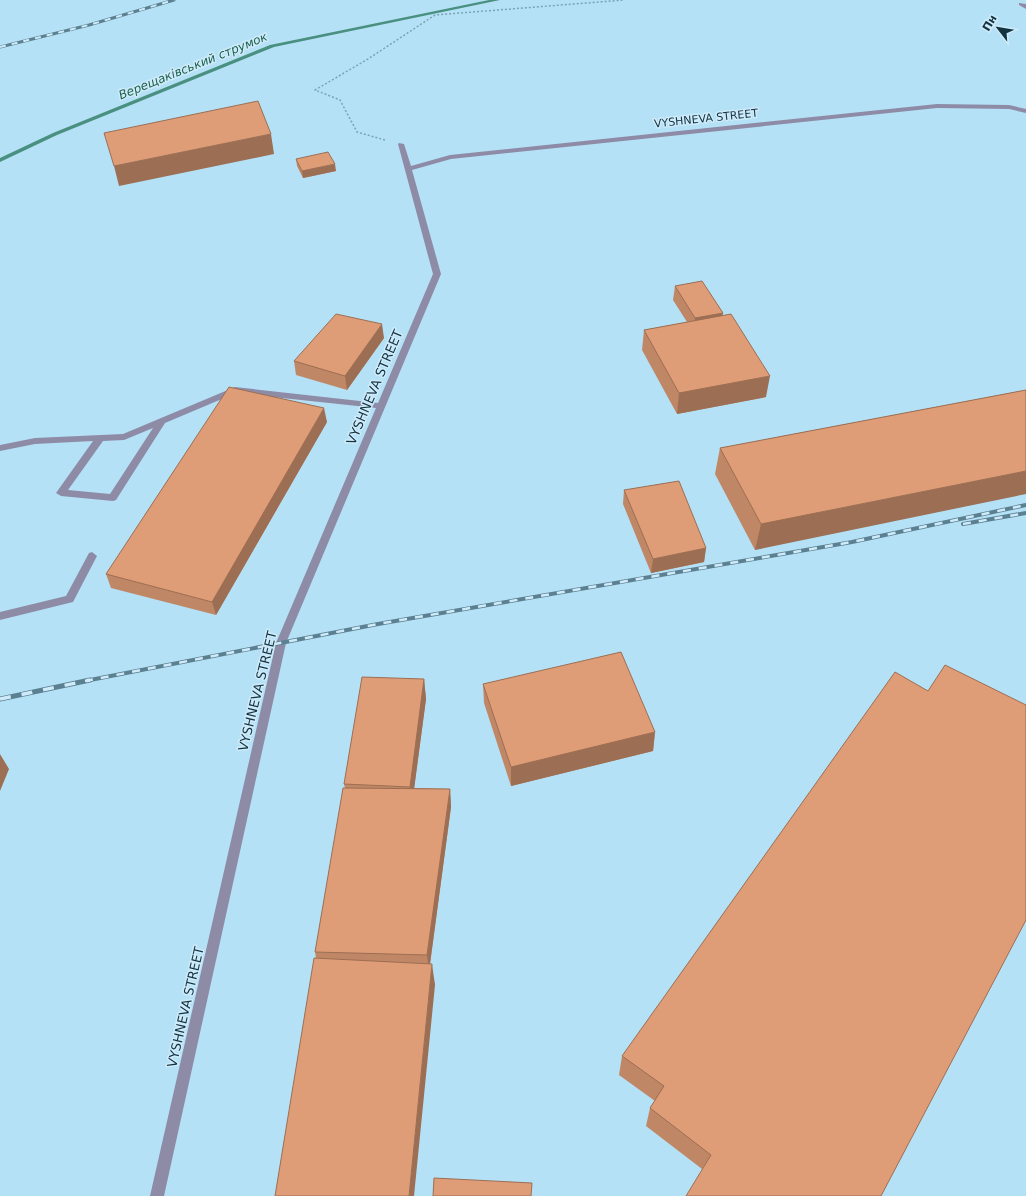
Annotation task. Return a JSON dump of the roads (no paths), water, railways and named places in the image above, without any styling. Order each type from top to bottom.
[{"type":"street","name":"VYSHNEVA STREET","points":[[1009,107],[1026,103]]},
{"type":"street","name":"VYSHNEVA STREET","points":[[408,168],[450,158],[937,106],[1009,107],[1026,111]]},
{"type":"street","name":"VYSHNEVA STREET","points":[[157,1196],[281,643],[437,274],[401,144]]},
{"type":"street","points":[[0,448],[35,441],[124,437],[235,390],[381,406]]},
{"type":"street","points":[[100,438],[60,493],[113,498],[162,421]]},
{"type":"street","points":[[0,616],[69,599],[92,556]]},
{"type":"waterway","name":"Верещаківський струмок","points":[[0,160],[55,134],[272,46],[497,0]]},
{"type":"railway","points":[[0,47],[89,25],[174,0]]},
{"type":"railway","points":[[88,680],[378,624],[852,542],[1026,505]]},
{"type":"railway","points":[[963,524],[1026,513]]},
{"type":"railway","points":[[0,699],[88,680]]}]
